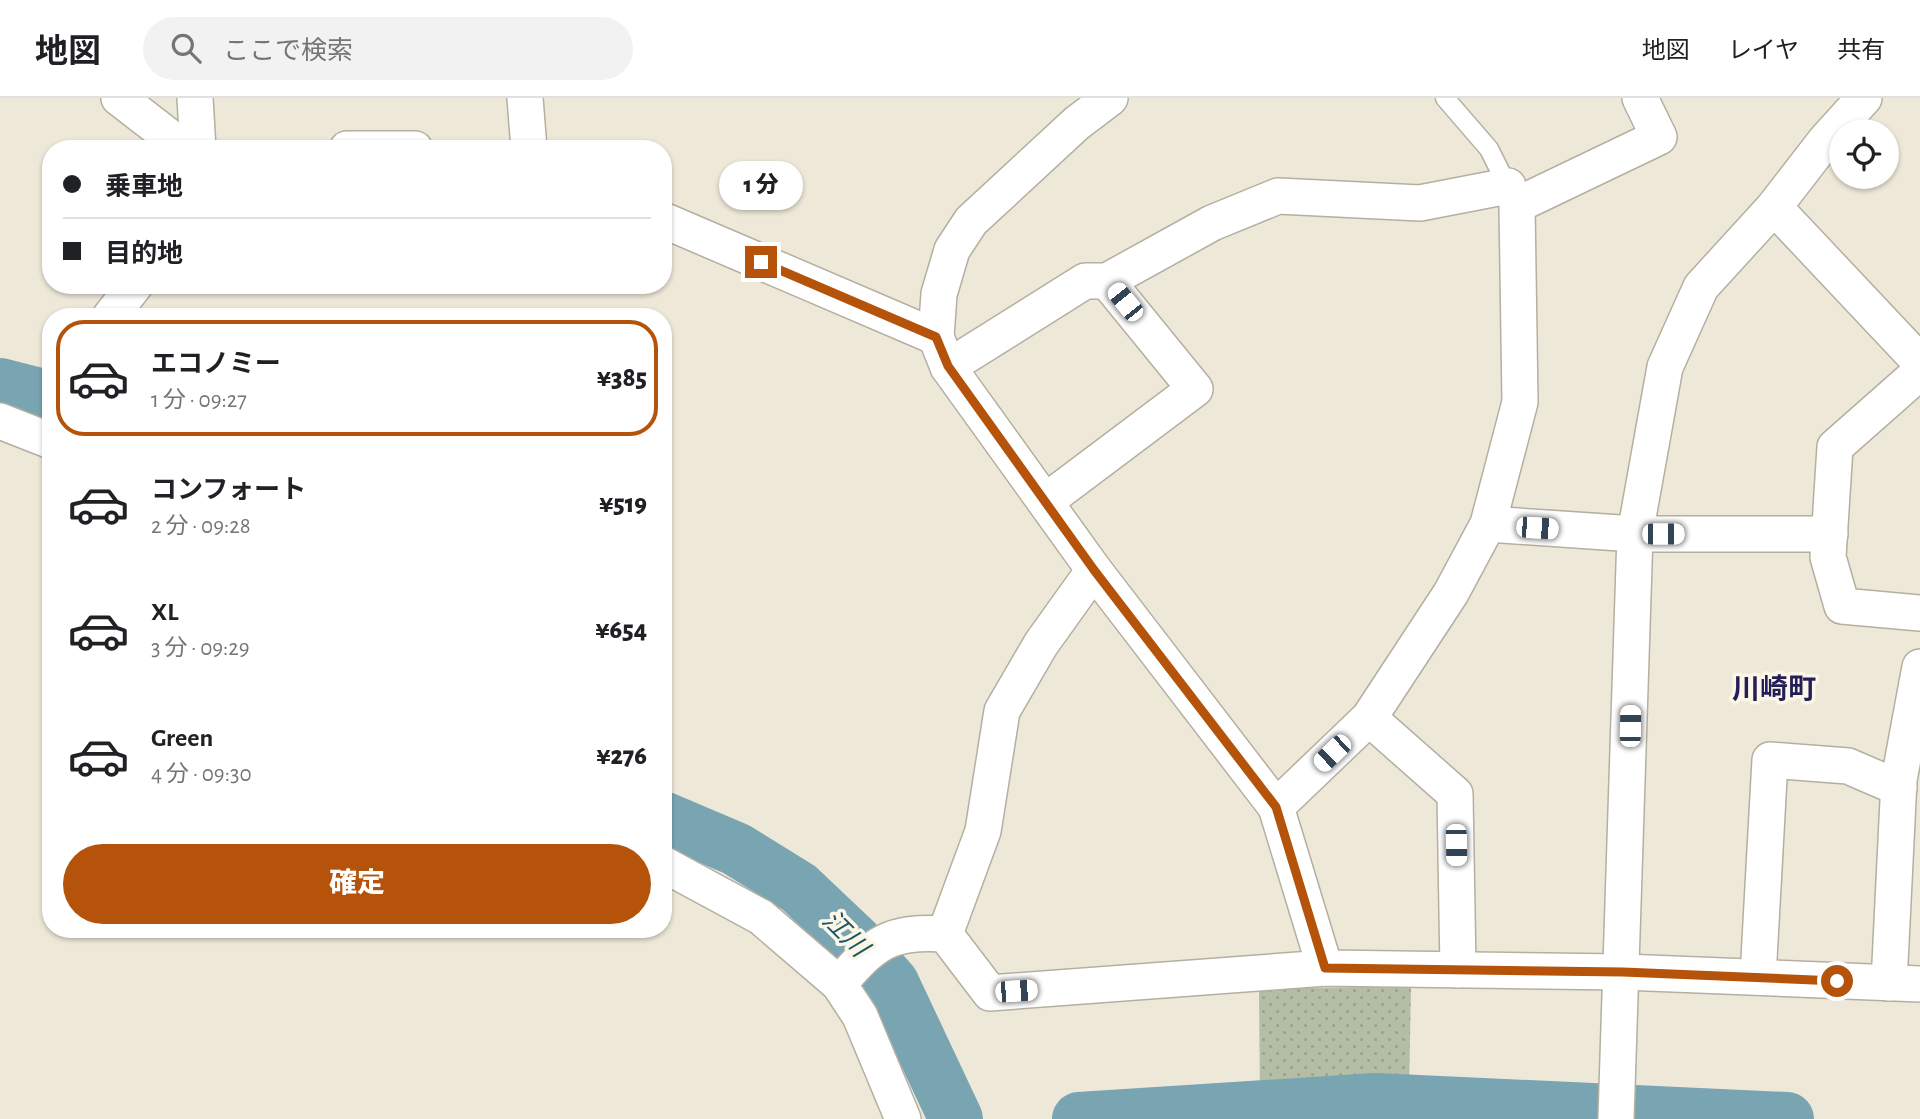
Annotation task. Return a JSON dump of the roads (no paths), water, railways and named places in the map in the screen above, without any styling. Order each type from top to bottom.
[{"type":"street","points":[[119,98],[173,140]]},
{"type":"street","points":[[195,98],[197,140]]},
{"type":"street","points":[[524,98],[528,140]]},
{"type":"street","points":[[942,352],[942,283],[952,250],[971,221],[1077,123],[1110,98]]},
{"type":"street","points":[[942,352],[1085,281],[1107,281],[1212,223],[1278,196],[1420,203],[1512,196],[1659,137],[1640,98]]},
{"type":"street","points":[[1616,1119],[1623,972],[1635,534],[1665,367],[1701,287],[1774,207],[1825,141],[1864,98]]},
{"type":"street","points":[[1276,807],[1369,718],[1451,593],[1488,524],[1520,402],[1512,196]]},
{"type":"street","points":[[1774,207],[1920,362]]},
{"type":"street","points":[[672,224],[942,352],[1094,570],[1276,807],[1325,968]]},
{"type":"street","points":[[1046,501],[1195,388],[1107,281]]},
{"type":"street","points":[[117,308],[128,294]]},
{"type":"street","points":[[1920,372],[1835,447],[1828,557],[1842,606],[1920,613]]},
{"type":"street","points":[[0,421],[42,437]]},
{"type":"street","points":[[1488,524],[1635,534],[1830,534]]},
{"type":"street","points":[[945,934],[984,831],[1002,711],[1041,644],[1094,570]]},
{"type":"street","points":[[945,934],[990,993],[1325,968],[1623,972],[1905,983],[1899,788],[1920,667]]},
{"type":"street","points":[[1369,718],[1455,794],[1458,970]]},
{"type":"street","points":[[1758,978],[1770,760],[1849,766],[1899,788]]},
{"type":"street","points":[[672,869],[761,917],[842,981],[860,1016],[903,1119]]},
{"type":"street","points":[[842,981],[886,938],[917,933],[945,934]]},
{"type":"lane","points":[[1445,98],[1489,149],[1512,196]]},
{"type":"waterway","name":"江川","points":[[0,385],[42,396]]},
{"type":"waterway","name":"江川","points":[[672,822],[736,849],[799,888],[855,941],[892,983],[956,1119]]},
{"type":"waterway","name":"江川","points":[[1079,1119],[1376,1100],[1787,1119]]},
{"type":"district","name":"川崎町","points":[[1774,690]]}]
